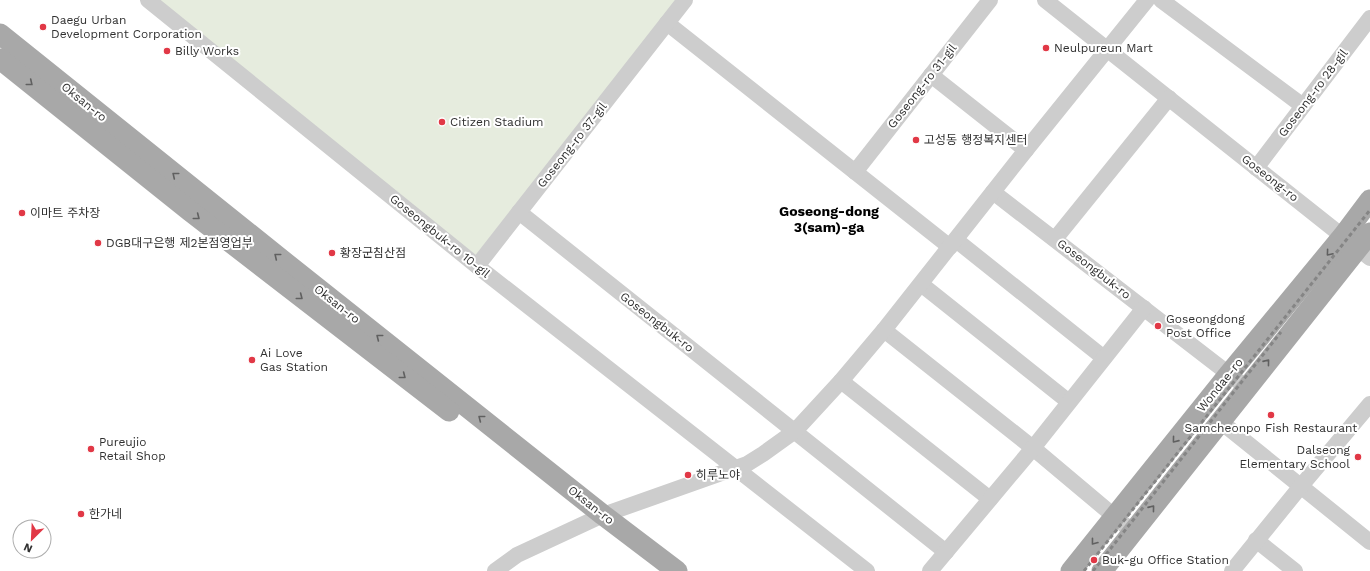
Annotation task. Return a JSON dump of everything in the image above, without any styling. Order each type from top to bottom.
[{"type":"main road","name":"Oksan-ro","points":[[2,34],[597,518],[656,571]]},
{"type":"main road","name":"Oksan-ro","points":[[0,59],[107,146],[252,260],[597,518],[677,571]]},
{"type":"main road","name":"Wondae-ro","points":[[1102,571],[1360,244],[1370,200]]},
{"type":"main road","name":"Wondae-ro","points":[[1071,571],[1229,374],[1360,244]]},
{"type":"street","name":"Goseongbuk-ro 10-gil","points":[[148,0],[477,266],[735,469]]},
{"type":"street","name":"Goseong-ro 37-gil","points":[[477,266],[685,0]]},
{"type":"street","name":"Goseong-ro 31-gil","points":[[855,172],[990,0]]},
{"type":"street","name":"Goseong-ro","points":[[1045,0],[1256,168],[1360,244]]},
{"type":"street","points":[[495,571],[517,555],[597,518],[747,464],[795,431],[841,381],[884,330],[1147,0]]},
{"type":"street","points":[[1161,0],[1302,106]]},
{"type":"street","name":"Goseong-ro 28-gil","points":[[1256,168],[1370,18]]},
{"type":"street","points":[[667,24],[855,172],[953,243],[1104,358]]},
{"type":"street","points":[[931,75],[1026,150]]},
{"type":"street","points":[[1055,239],[1170,98]]},
{"type":"street","name":"Goseongbuk-ro","points":[[993,192],[1246,388]]},
{"type":"street","name":"Goseongbuk-ro","points":[[519,212],[946,552]]},
{"type":"street","points":[[921,284],[1069,402]]},
{"type":"street","points":[[930,571],[1033,448],[1144,308]]},
{"type":"street","points":[[884,330],[1033,448],[1133,532]]},
{"type":"street","points":[[841,381],[990,499]]},
{"type":"street","points":[[1232,571],[1256,540],[1370,404]]},
{"type":"street","points":[[1221,422],[1370,542]]},
{"type":"street","points":[[735,469],[867,571]]},
{"type":"street","points":[[1256,540],[1296,571]]},
{"type":"shaded area","name":"Citizen Stadium","points":[[154,0],[676,0],[476,255],[396,196]]},
{"type":"railway","points":[[1084,571],[1370,210]]},
{"type":"railway","points":[[1093,571],[1281,332]]},
{"type":"place","name":"Daegu Urban Development Corporation","points":[[43,27]]},
{"type":"place","name":"Neulpureun Mart","points":[[1046,48]]},
{"type":"place","name":"Billy Works","points":[[167,51]]},
{"type":"place","name":"Citizen Stadium","points":[[442,122]]},
{"type":"place","name":"고성동 행정복지센터","points":[[916,140]]},
{"type":"place","name":"이마트 주차장","points":[[22,213]]},
{"type":"place","name":"DGB대구은행 제2본점영업부","points":[[98,243]]},
{"type":"place","name":"황장군침산점","points":[[332,253]]},
{"type":"place","name":"Goseongdong Post Office","points":[[1158,326]]},
{"type":"place","name":"Ai Love Gas Station","points":[[252,360]]},
{"type":"place","name":"Samcheonpo Fish Restaurant","points":[[1271,415]]},
{"type":"place","name":"Pureujio Retail Shop","points":[[91,449]]},
{"type":"place","name":"Dalseong Elementary School","points":[[1358,457]]},
{"type":"place","name":"히루노야","points":[[688,475]]},
{"type":"place","name":"한가네","points":[[81,514]]},
{"type":"place","name":"Buk-gu Office Station","points":[[1094,560]]},
{"type":"district","name":"Goseong-dong 3(sam)-ga","points":[[829,220]]}]
